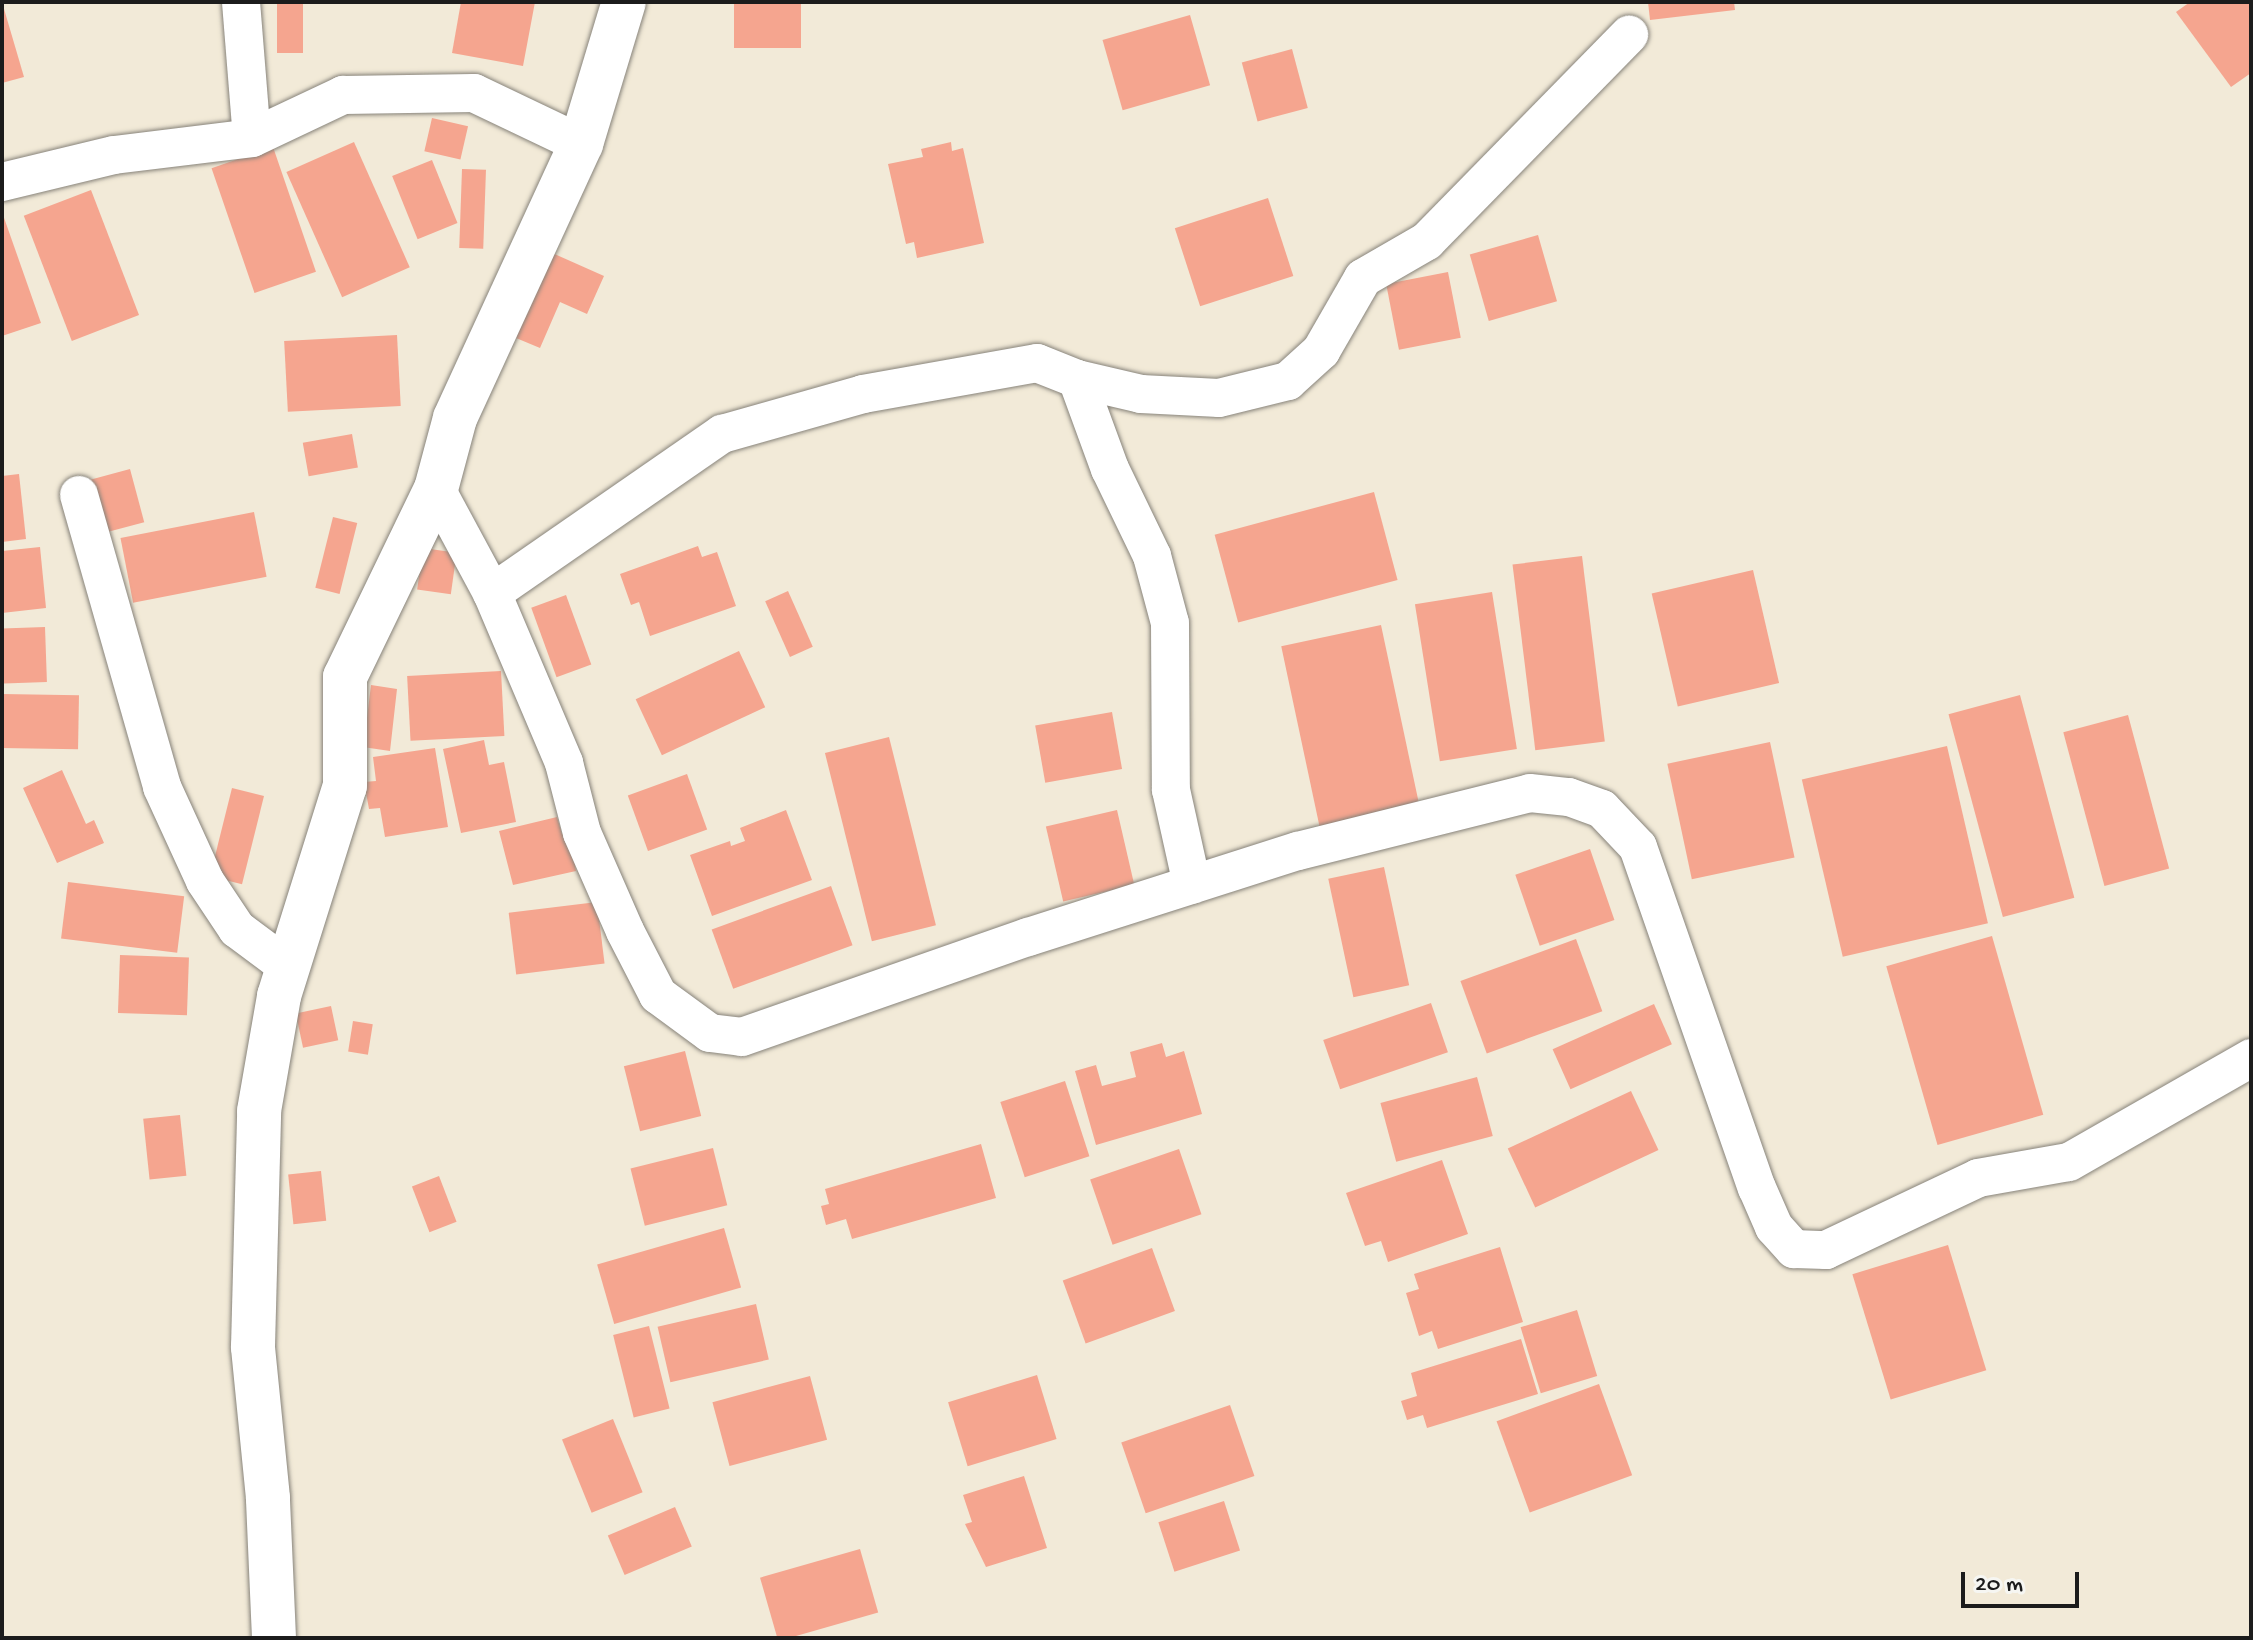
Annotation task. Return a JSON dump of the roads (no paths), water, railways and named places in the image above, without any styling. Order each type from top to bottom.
[{"type":"street","points":[[241,2],[252,138]]},
{"type":"street","points":[[274,1638],[268,1498],[253,1347],[252,1224],[259,1111],[288,967],[345,786],[345,677],[436,489],[455,418],[581,144],[624,2]]},
{"type":"street","points":[[492,593],[722,434],[863,394],[1037,363],[1077,379],[1141,394],[1219,398],[1288,381],[1321,351],[1363,278],[1427,241],[1629,35]]},
{"type":"street","points":[[2,182],[114,155],[252,138],[343,95],[474,93],[581,144]]},
{"type":"street","points":[[1077,379],[1110,469],[1152,556],[1170,623],[1171,790],[1192,885]]},
{"type":"street","points":[[436,489],[492,593],[564,763],[582,833],[625,931],[658,995],[710,1033],[742,1037],[1298,851],[1530,793],[1569,797],[1602,809],[1638,847],[1757,1188],[1774,1227],[1794,1249],[1826,1250],[1978,1178],[2069,1162],[2251,1058]]},
{"type":"street","points":[[79,495],[162,787],[205,881],[237,929],[288,967]]}]
